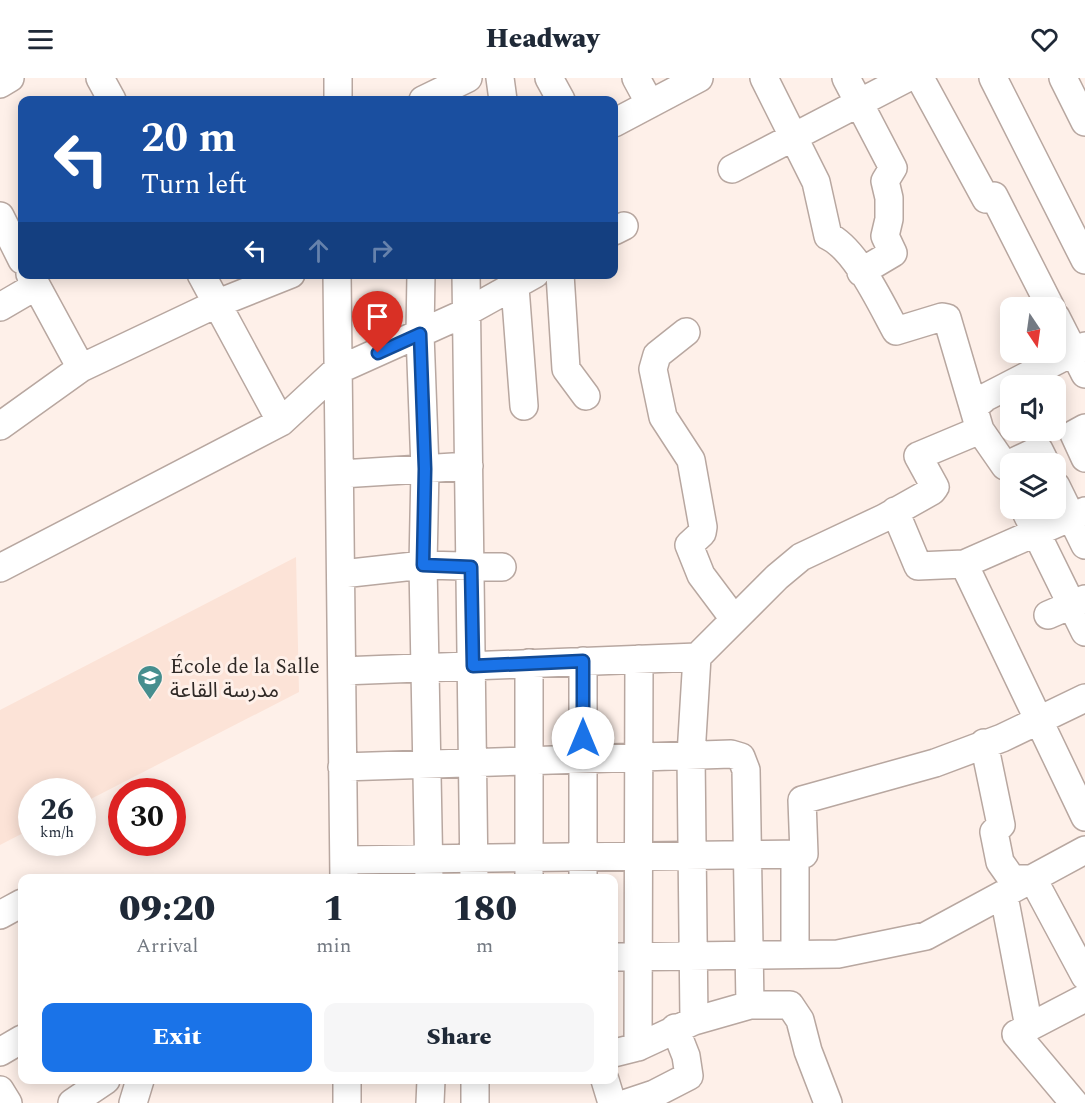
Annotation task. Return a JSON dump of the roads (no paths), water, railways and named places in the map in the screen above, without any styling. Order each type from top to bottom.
[{"type":"street","points":[[0,84],[10,78]]},
{"type":"street","points":[[100,78],[110,96]]},
{"type":"street","points":[[338,78],[338,96]]},
{"type":"street","points":[[420,78],[421,96]]},
{"type":"street","points":[[500,78],[502,96]]},
{"type":"street","points":[[549,78],[559,96]]},
{"type":"street","points":[[636,78],[650,104]]},
{"type":"street","points":[[618,121],[699,78]]},
{"type":"street","points":[[764,78],[816,182],[828,236],[839,241],[861,272],[896,331],[942,317],[947,318],[977,419],[1000,459]]},
{"type":"street","points":[[846,78],[893,168],[885,181],[889,198],[889,219],[885,236],[893,253],[861,272]]},
{"type":"street","points":[[732,169],[907,78]]},
{"type":"street","points":[[920,78],[986,199],[994,196],[1045,297]]},
{"type":"street","points":[[993,78],[1085,260]]},
{"type":"street","points":[[1063,78],[1085,122]]},
{"type":"street","points":[[432,96],[466,84]]},
{"type":"street","points":[[0,216],[18,252]]},
{"type":"street","points":[[204,279],[280,422]]},
{"type":"street","points":[[0,426],[81,368],[216,304],[278,279]]},
{"type":"street","points":[[337,279],[336,371],[341,474],[344,869],[583,868],[637,856],[804,854],[802,800],[935,763],[1002,738],[1085,698]]},
{"type":"street","points":[[421,279],[420,334],[425,469],[423,565],[428,869]]},
{"type":"street","points":[[466,279],[474,868]]},
{"type":"street","points":[[0,567],[280,422],[336,371],[465,312],[519,279]]},
{"type":"street","points":[[521,279],[524,406]]},
{"type":"street","points":[[560,279],[566,369],[586,396]]},
{"type":"street","points":[[0,307],[33,280],[81,368]]},
{"type":"street","points":[[686,332],[657,355],[653,369],[656,390],[663,417],[691,460],[703,526],[702,533],[689,545],[694,562],[734,619]]},
{"type":"street","points":[[627,1103],[654,1094],[689,1076],[685,1025],[691,958],[691,754],[697,657],[777,577],[801,557],[884,518],[932,491],[935,487],[918,456],[977,419],[986,397],[1081,357],[1066,333]]},
{"type":"street","points":[[1085,428],[1074,434],[1085,458]]},
{"type":"street","points":[[341,474],[469,466]]},
{"type":"street","points":[[1066,499],[1078,514],[1085,545]]},
{"type":"street","points":[[895,511],[918,566],[964,564],[1078,514]]},
{"type":"street","points":[[1029,519],[1068,606],[1085,632]]},
{"type":"street","points":[[964,564],[1085,817]]},
{"type":"street","points":[[342,574],[423,565],[502,567]]},
{"type":"street","points":[[342,671],[697,657]]},
{"type":"street","points":[[639,659],[637,856],[625,957],[626,1050],[685,1025],[750,1005],[790,1005],[800,1020],[808,1051],[828,1103]]},
{"type":"street","points":[[583,661],[583,868]]},
{"type":"street","points":[[529,868],[530,663]]},
{"type":"street","points":[[984,743],[1001,825],[994,832],[1000,862],[1012,879],[1033,879]]},
{"type":"street","points":[[342,767],[691,754],[731,754],[741,757],[746,770],[751,955],[750,1005]]},
{"type":"street","points":[[625,957],[691,958],[838,954],[926,936],[1004,896],[1085,850]]},
{"type":"street","points":[[795,854],[795,954]]},
{"type":"street","points":[[1033,879],[1085,976]]},
{"type":"street","points":[[1004,896],[1029,1027]]},
{"type":"street","points":[[0,915],[18,905]]},
{"type":"street","points":[[1074,1103],[1016,1034],[1085,998]]},
{"type":"street","points":[[0,1052],[18,1041]]},
{"type":"street","points":[[72,1103],[100,1084]]},
{"type":"street","points":[[133,1103],[139,1084]]},
{"type":"street","points":[[347,1084],[348,1103]]},
{"type":"street","points":[[430,1103],[431,1084]]},
{"type":"street","points":[[475,1103],[476,1084]]},
{"type":"street","points":[[606,1084],[612,1103]]},
{"type":"street","points":[[0,1090],[8,1103]]},
{"type":"place","name":"École de la Salle مدرسة القاعة","points":[[150,701]]}]
